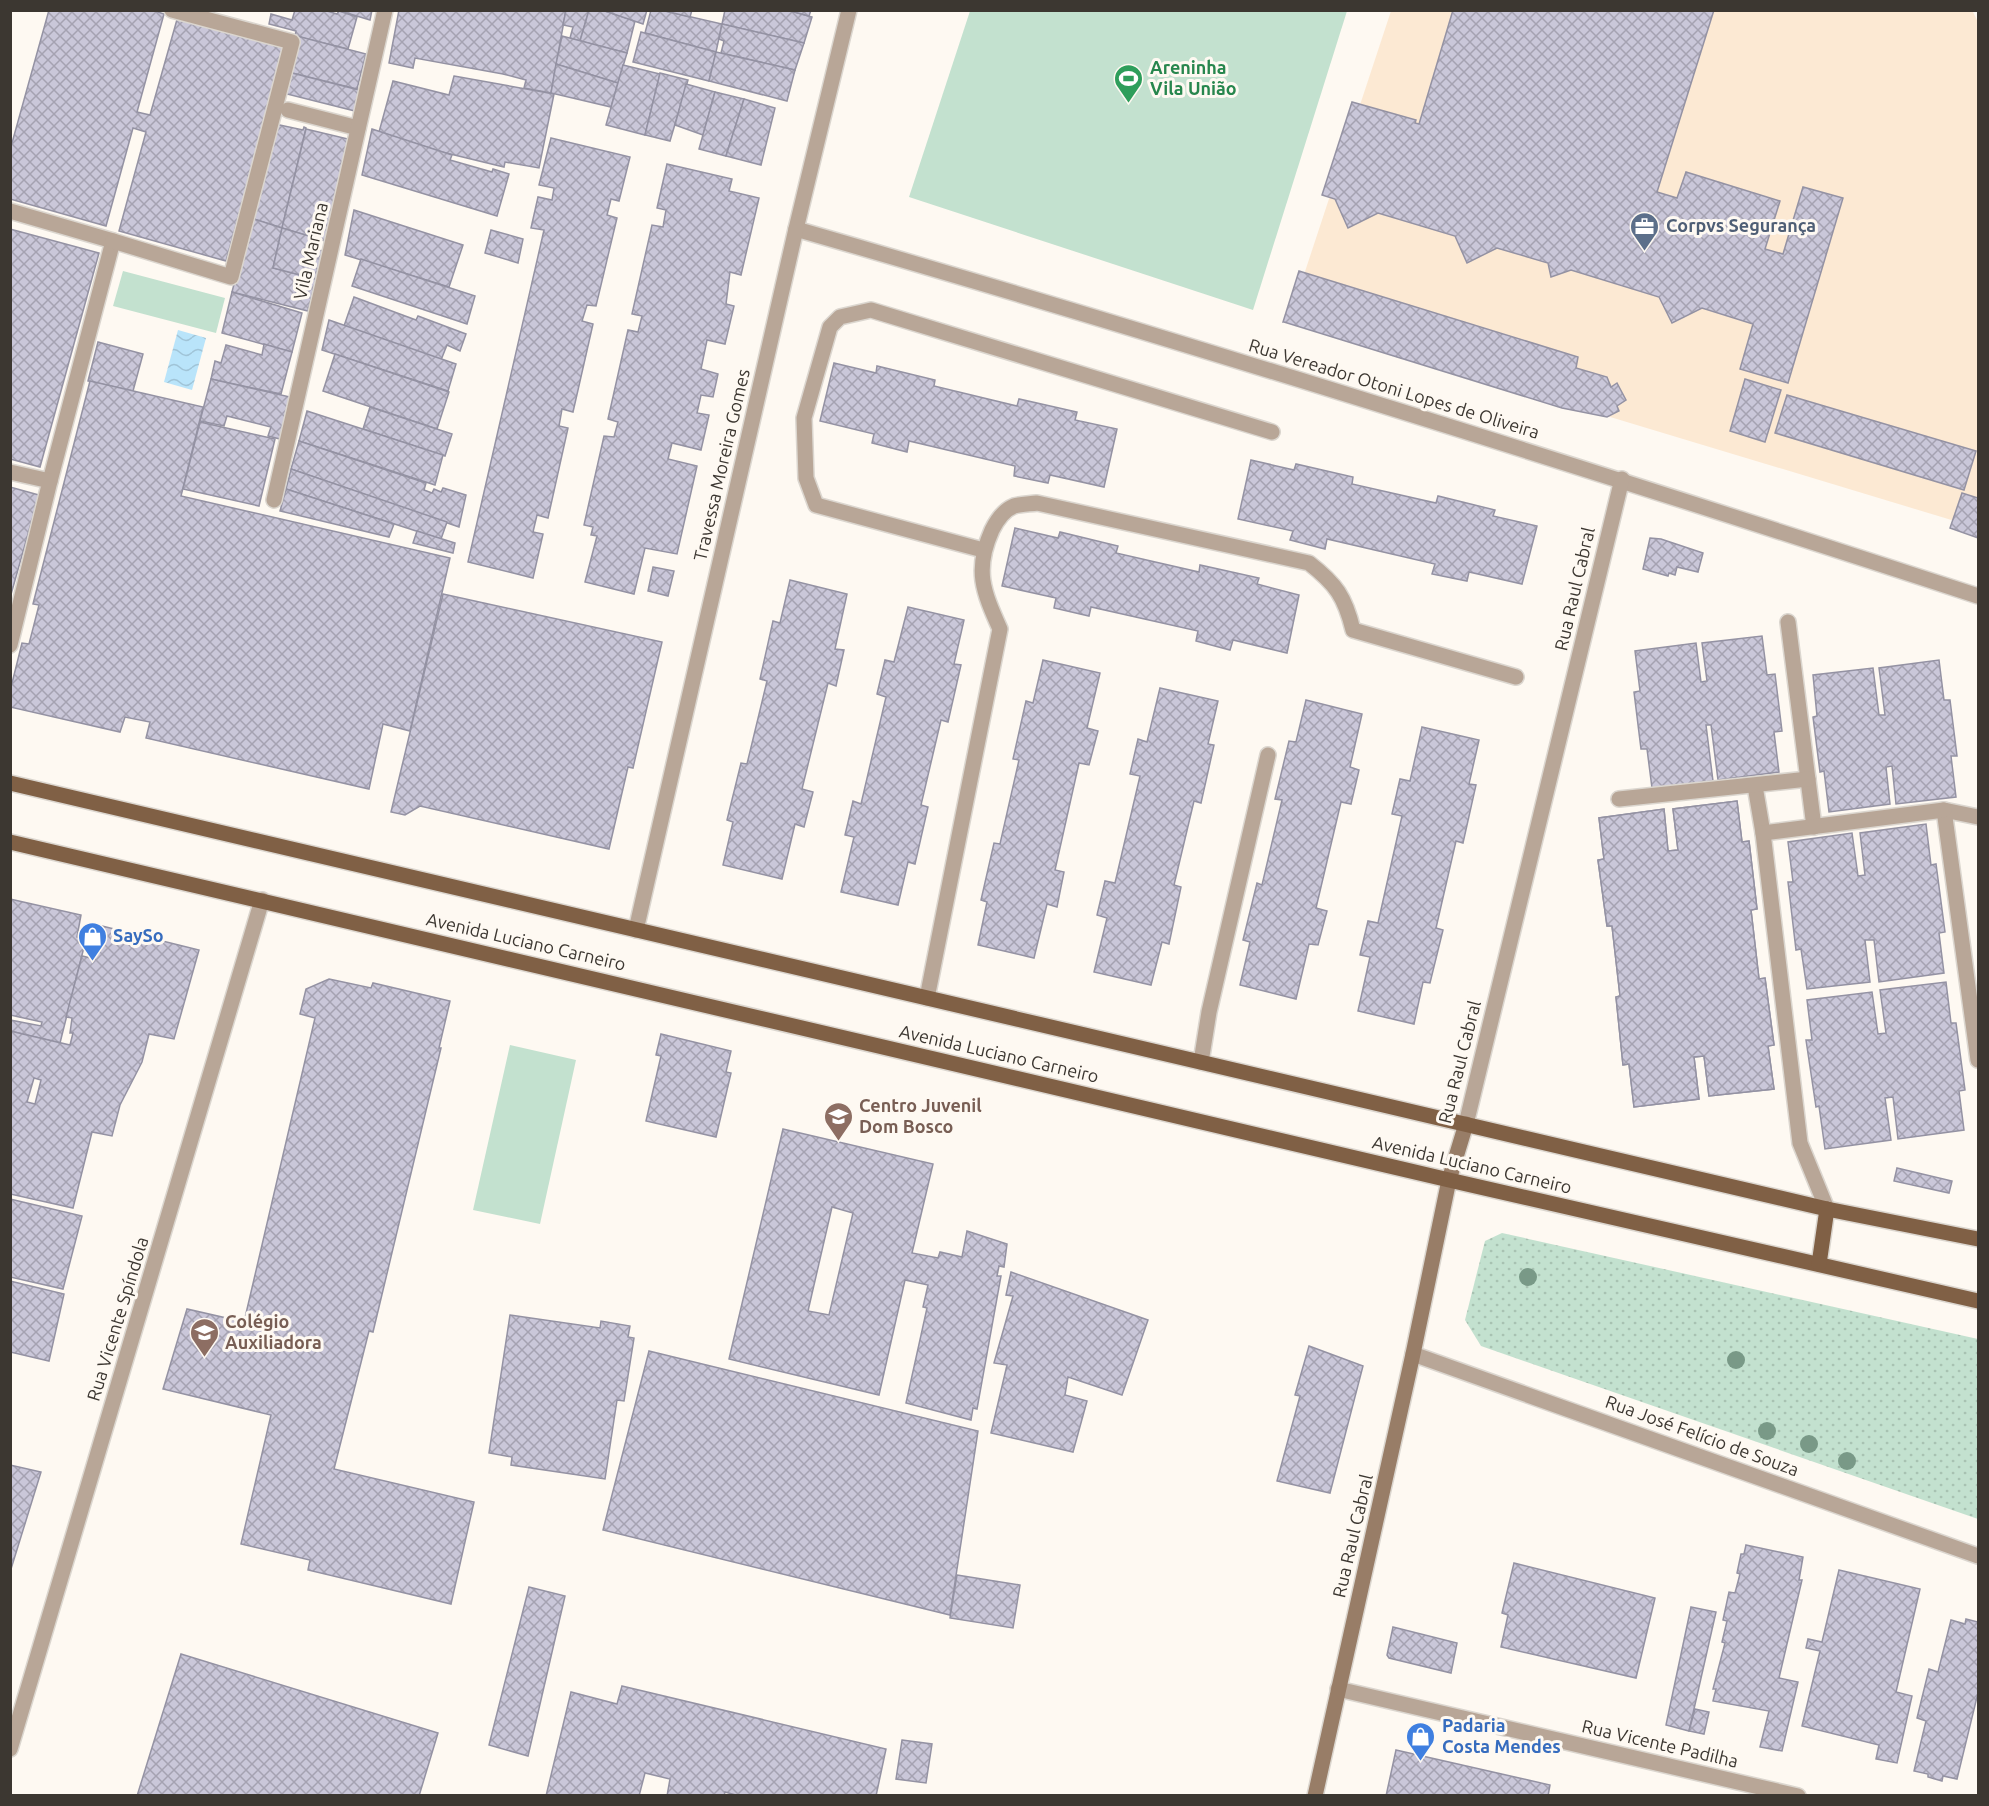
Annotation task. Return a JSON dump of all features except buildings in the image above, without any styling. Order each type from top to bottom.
[{"type":"main road","name":"Avenida Luciano Carneiro","points":[[10,783],[1827,1209],[1978,1239]]},
{"type":"main road","name":"Avenida Luciano Carneiro","points":[[10,842],[1449,1180],[1978,1301]]},
{"type":"main road","name":"Rua Raul Cabral","points":[[1315,1796],[1413,1354],[1449,1180],[1466,1124]]},
{"type":"main road","points":[[1819,1264],[1827,1209]]},
{"type":"street","points":[[10,211],[231,277],[292,42],[172,10]]},
{"type":"street","name":"Vila Mariana","points":[[274,500],[385,10]]},
{"type":"street","name":"Travessa Moreira Gomes","points":[[636,930],[796,229],[849,10]]},
{"type":"street","points":[[288,110],[358,128]]},
{"type":"street","name":"Rua Vereador Otoni Lopes de Oliveira","points":[[796,229],[1332,389],[1622,479],[1978,596]]},
{"type":"street","points":[[10,645],[50,481],[113,242]]},
{"type":"street","points":[[983,550],[816,505],[806,478],[804,418],[830,327],[840,317],[871,310],[1272,432]]},
{"type":"street","points":[[10,472],[50,481]]},
{"type":"street","name":"Rua Raul Cabral","points":[[1466,1124],[1622,479]]},
{"type":"street","points":[[927,998],[1000,629],[981,575],[983,550],[996,522],[1012,507],[1037,503],[1309,563],[1330,579],[1348,608],[1353,630],[1516,677]]},
{"type":"street","points":[[1788,621],[1814,826]]},
{"type":"street","points":[[1201,1062],[1209,1012],[1268,755]]},
{"type":"street","points":[[1619,799],[1808,779]]},
{"type":"street","points":[[1755,786],[1800,1143],[1827,1209]]},
{"type":"street","points":[[1762,833],[1944,810],[1978,817]]},
{"type":"street","points":[[1944,810],[1978,1060]]},
{"type":"street","name":"Rua Vicente Spíndola","points":[[10,1749],[262,900]]},
{"type":"street","name":"Rua José Felício de Souza","points":[[1413,1354],[1978,1556]]},
{"type":"street","name":"Rua Vicente Padilha","points":[[1338,1689],[1798,1796]]},
{"type":"shaded area","name":"Corpvs Segurança","points":[[1972,10],[1978,22],[1978,528],[1289,320],[1391,11]]},
{"type":"green space","name":"Areninha Vila União","points":[[970,11],[1347,11],[1253,310],[909,197]]},
{"type":"green space","points":[[123,271],[225,298],[216,333],[113,306]]},
{"type":"green space","points":[[510,1045],[576,1060],[540,1224],[473,1210]]},
{"type":"green space","points":[[1502,1233],[1978,1339],[1978,1519],[1481,1346],[1465,1320],[1485,1241]]},
{"type":"water","points":[[178,330],[206,338],[192,390],[164,382]]},
{"type":"place","name":"Areninha Vila União","points":[[1129,104]]},
{"type":"place","name":"Corpvs Segurança","points":[[1645,252]]},
{"type":"place","name":"SaySo","points":[[92,962]]},
{"type":"place","name":"Centro Juvenil Dom Bosco","points":[[838,1142]]},
{"type":"place","name":"Colégio Auxiliadora","points":[[204,1358]]},
{"type":"place","name":"Padaria Costa Mendes","points":[[1421,1762]]}]
